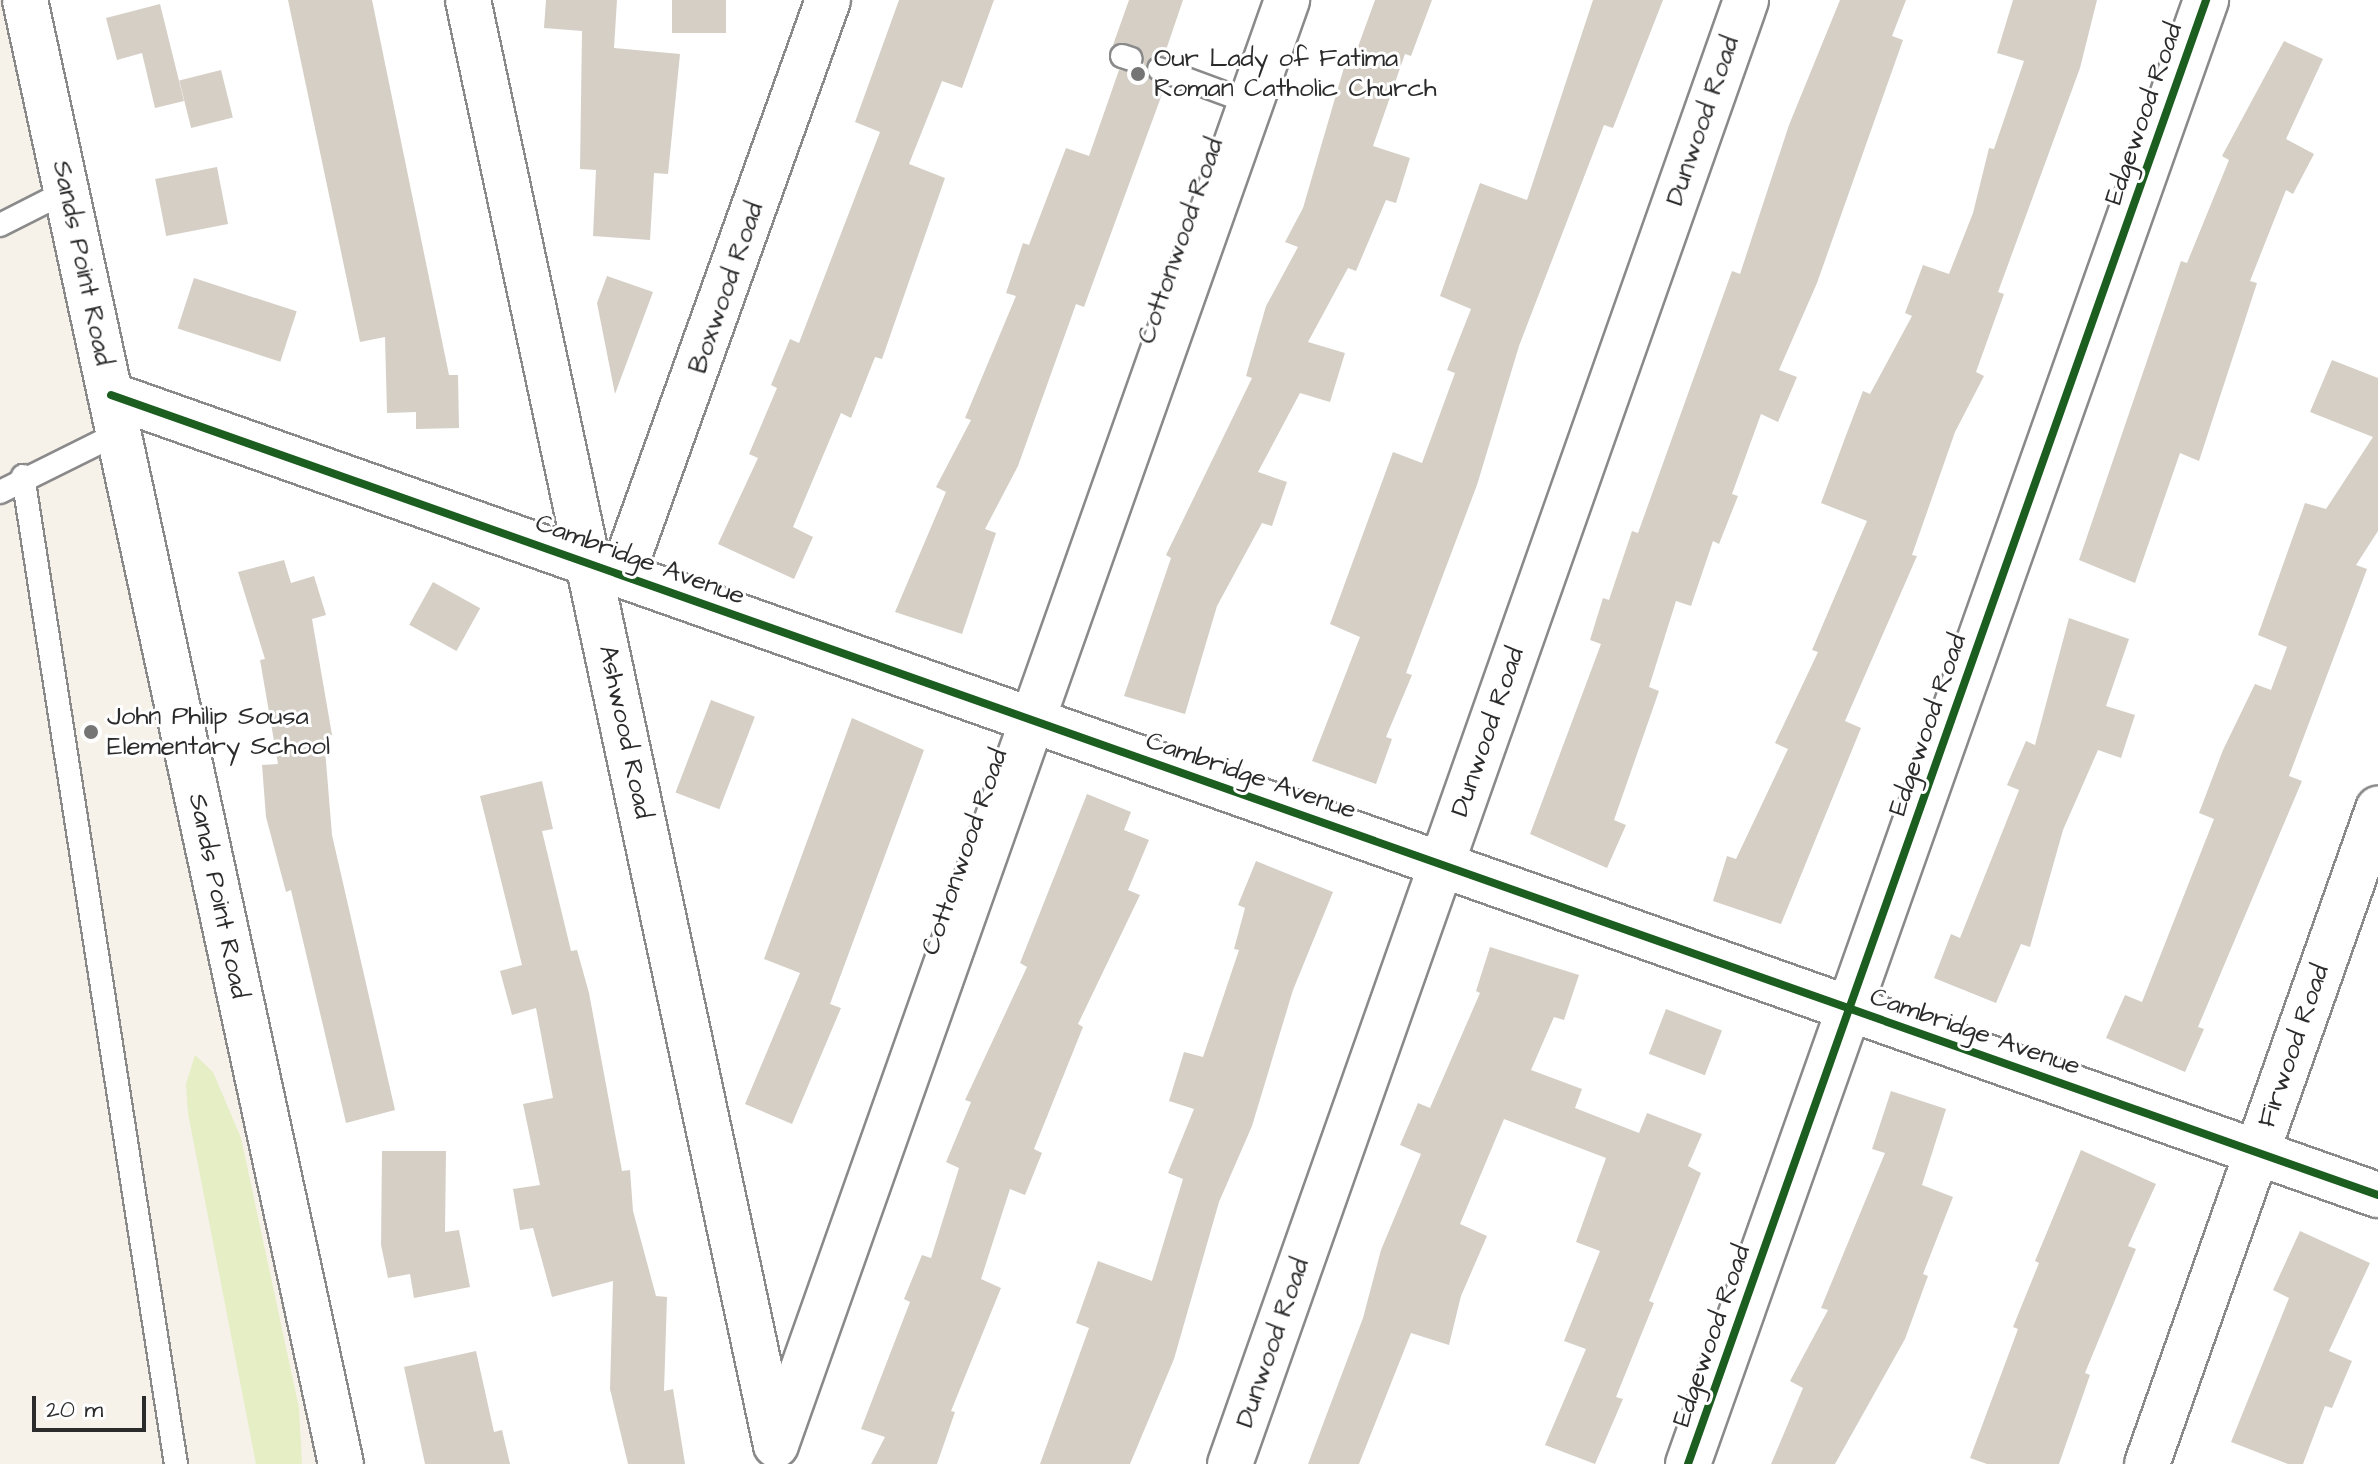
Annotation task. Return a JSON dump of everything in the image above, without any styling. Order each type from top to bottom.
[{"type":"street","name":"Sands Point Road","points":[[25,0],[341,1464]]},
{"type":"street","name":"Ashwood Road","points":[[468,0],[605,569],[778,1455]]},
{"type":"street","name":"Boxwood Road","points":[[605,569],[828,0]]},
{"type":"street","name":"Cottonwood Road","points":[[778,1455],[1287,0]]},
{"type":"street","name":"Dunwood Road","points":[[1230,1464],[1746,0]]},
{"type":"street","name":"Edgewood Road","points":[[1688,1464],[2206,0]]},
{"type":"street","name":"Cambridge Avenue","points":[[115,414],[605,569],[2378,1195]]},
{"type":"street","name":"Firwood Road","points":[[2147,1464],[2378,809]]},
{"type":"lane","points":[[1159,69],[1251,103]]},
{"type":"lane","points":[[0,225],[67,191]]},
{"type":"lane","points":[[0,492],[115,414]]},
{"type":"lane","points":[[23,476],[176,1464]]},
{"type":"shaded area","name":"John Philip Sousa Elementary School","points":[[0,0],[25,0],[339,1464],[0,1464]]},
{"type":"green space","points":[[195,1055],[213,1072],[241,1138],[299,1408],[302,1464],[256,1464],[188,1113],[186,1084]]},
{"type":"building","points":[[288,0],[372,0],[449,375],[458,375],[459,428],[416,429],[416,412],[387,413],[385,337],[360,342]]},
{"type":"building","points":[[546,0],[617,0],[614,48],[680,54],[668,174],[654,173],[650,240],[593,236],[596,170],[580,169],[582,31],[544,28]]},
{"type":"building","points":[[672,0],[726,0],[726,33],[672,33]]},
{"type":"building","points":[[899,0],[994,0],[962,88],[942,81],[909,164],[945,178],[882,359],[875,357],[851,418],[841,413],[793,527],[813,537],[794,579],[718,544],[758,458],[749,454],[777,388],[771,385],[790,339],[799,343],[880,132],[855,122]]},
{"type":"building","points":[[1129,0],[1183,0],[1164,56],[1146,65],[1149,78],[1165,86],[1084,307],[1076,304],[1018,466],[985,529],[996,533],[962,634],[895,612],[946,492],[936,487],[971,420],[965,418],[1016,296],[1006,293],[1023,243],[1029,245],[1066,148],[1089,156],[1119,70],[1135,72],[1144,64],[1136,46],[1113,45]]},
{"type":"building","points":[[1375,0],[1432,0],[1411,56],[1405,54],[1373,146],[1410,158],[1396,203],[1386,200],[1356,271],[1348,268],[1308,342],[1345,353],[1330,402],[1300,393],[1258,472],[1287,482],[1272,526],[1262,523],[1217,606],[1185,714],[1124,696],[1171,558],[1166,555],[1252,378],[1246,376],[1266,306],[1298,247],[1285,242],[1303,208],[1345,64],[1351,66]]},
{"type":"building","points":[[1593,0],[1663,0],[1613,128],[1604,125],[1519,346],[1477,485],[1406,673],[1412,675],[1386,737],[1392,739],[1376,784],[1312,761],[1360,637],[1330,624],[1393,452],[1422,463],[1455,373],[1447,370],[1471,309],[1440,296],[1480,183],[1527,200]]},
{"type":"building","points":[[1840,0],[1906,0],[1892,36],[1903,40],[1817,283],[1779,370],[1797,377],[1778,422],[1761,414],[1732,494],[1738,496],[1719,544],[1713,541],[1691,606],[1676,601],[1649,687],[1659,691],[1614,820],[1626,825],[1607,868],[1530,834],[1601,644],[1590,640],[1603,598],[1609,600],[1632,531],[1638,533],[1732,271],[1740,274],[1789,125]]},
{"type":"building","points":[[2013,0],[2097,0],[2080,68],[1998,292],[2004,294],[1976,372],[1984,376],[1955,432],[1912,555],[1917,556],[1845,721],[1861,728],[1781,924],[1713,901],[1727,856],[1736,859],[1788,749],[1775,743],[1818,652],[1812,650],[1867,521],[1821,503],[1845,438],[1863,391],[1870,394],[1912,316],[1905,313],[1923,265],[1949,274],[1973,213],[1989,148],[1994,149],[2024,61],[1997,53]]},
{"type":"building","points":[[160,4],[184,101],[155,108],[142,53],[117,60],[106,18]]},
{"type":"building","points":[[2284,41],[2323,59],[2286,139],[2314,154],[2293,194],[2286,190],[2250,281],[2257,283],[2199,461],[2180,453],[2135,583],[2079,560],[2181,261],[2187,263],[2229,160],[2222,156]]},
{"type":"building","points":[[221,70],[233,118],[191,128],[179,80]]},
{"type":"building","points":[[217,167],[228,224],[166,236],[155,179]]},
{"type":"building","points":[[607,276],[653,292],[615,394],[597,303]]},
{"type":"building","points":[[194,278],[297,311],[280,362],[178,328]]},
{"type":"building","points":[[2332,360],[2378,378],[2378,531],[2356,565],[2367,569],[2289,776],[2302,781],[2198,1027],[2204,1029],[2185,1072],[2106,1038],[2125,995],[2142,1002],[2214,819],[2199,813],[2223,750],[2255,684],[2271,690],[2287,647],[2258,635],[2305,503],[2326,509],[2373,437],[2310,412]]},
{"type":"building","points":[[284,560],[291,583],[314,576],[326,615],[312,619],[332,735],[324,737],[332,835],[395,1110],[346,1123],[291,890],[286,892],[266,817],[262,765],[278,764],[260,660],[265,659],[238,572]]},
{"type":"building","points":[[433,582],[480,608],[456,651],[409,625]]},
{"type":"building","points":[[2069,618],[2129,639],[2106,706],[2135,715],[2121,758],[2098,750],[2063,830],[2030,947],[2021,944],[1996,1003],[1934,978],[1951,934],[1960,938],[2019,790],[2007,785],[2026,741],[2035,745]]},
{"type":"building","points":[[711,700],[755,717],[719,809],[676,792]]},
{"type":"building","points":[[852,718],[924,750],[830,1004],[841,1008],[792,1124],[745,1104],[800,973],[764,959]]},
{"type":"building","points":[[542,781],[553,829],[542,831],[571,951],[577,950],[589,993],[622,1171],[630,1170],[633,1211],[656,1296],[667,1297],[664,1391],[673,1389],[685,1464],[628,1464],[610,1389],[613,1281],[552,1297],[533,1228],[520,1230],[513,1189],[540,1185],[523,1104],[553,1098],[536,1008],[512,1015],[500,971],[522,965],[480,796]]},
{"type":"building","points":[[1087,794],[1131,812],[1124,830],[1149,840],[1128,890],[1140,895],[1078,1024],[1083,1027],[1034,1149],[1042,1153],[1025,1195],[1010,1189],[981,1279],[1001,1288],[951,1411],[955,1412],[937,1464],[871,1464],[885,1437],[861,1429],[910,1302],[904,1299],[922,1255],[931,1258],[959,1168],[946,1162],[971,1102],[965,1100],[1027,967],[1020,963]]},
{"type":"building","points":[[1256,861],[1333,892],[1293,990],[1252,1126],[1219,1202],[1174,1359],[1130,1464],[1040,1464],[1089,1328],[1076,1323],[1098,1261],[1152,1281],[1183,1179],[1168,1173],[1194,1109],[1169,1101],[1184,1052],[1203,1057],[1239,950],[1234,949],[1245,908],[1238,905]]},
{"type":"building","points":[[1490,947],[1579,975],[1564,1020],[1554,1017],[1531,1070],[1582,1089],[1575,1108],[1639,1133],[1647,1113],[1702,1134],[1688,1166],[1701,1173],[1649,1301],[1654,1303],[1616,1397],[1623,1399],[1595,1464],[1545,1445],[1586,1349],[1564,1341],[1600,1251],[1576,1242],[1606,1158],[1504,1119],[1460,1224],[1487,1236],[1461,1296],[1449,1345],[1411,1333],[1359,1464],[1308,1464],[1363,1318],[1381,1250],[1421,1154],[1400,1145],[1418,1103],[1430,1108],[1480,993],[1476,991]]},
{"type":"building","points":[[1666,1009],[1722,1031],[1705,1075],[1649,1054]]},
{"type":"building","points":[[1891,1091],[1946,1109],[1922,1185],[1953,1197],[1923,1274],[1928,1276],[1905,1339],[1835,1464],[1771,1464],[1803,1388],[1790,1381],[1828,1310],[1821,1308],[1885,1153],[1872,1149]]},
{"type":"building","points":[[2081,1150],[2156,1184],[2128,1246],[2136,1249],[2085,1373],[2090,1375],[2059,1464],[1987,1464],[1970,1458],[2018,1329],[2013,1327],[2039,1263],[2035,1261]]},
{"type":"building","points":[[382,1151],[446,1151],[445,1232],[459,1230],[470,1287],[414,1298],[410,1274],[388,1278],[381,1245]]},
{"type":"building","points":[[2300,1231],[2370,1263],[2329,1351],[2352,1361],[2332,1408],[2325,1406],[2303,1464],[2288,1464],[2231,1442],[2289,1298],[2273,1290]]},
{"type":"building","points":[[476,1351],[494,1432],[502,1430],[510,1464],[425,1464],[404,1367]]},
{"type":"cycle path","points":[[1688,1464],[2206,0]]},
{"type":"cycle path","points":[[111,395],[2378,1195]]},
{"type":"place","name":"Our Lady of Fatima Roman Catholic Church","points":[[1138,74]]},
{"type":"place","name":"John Philip Sousa Elementary School","points":[[91,732]]}]
